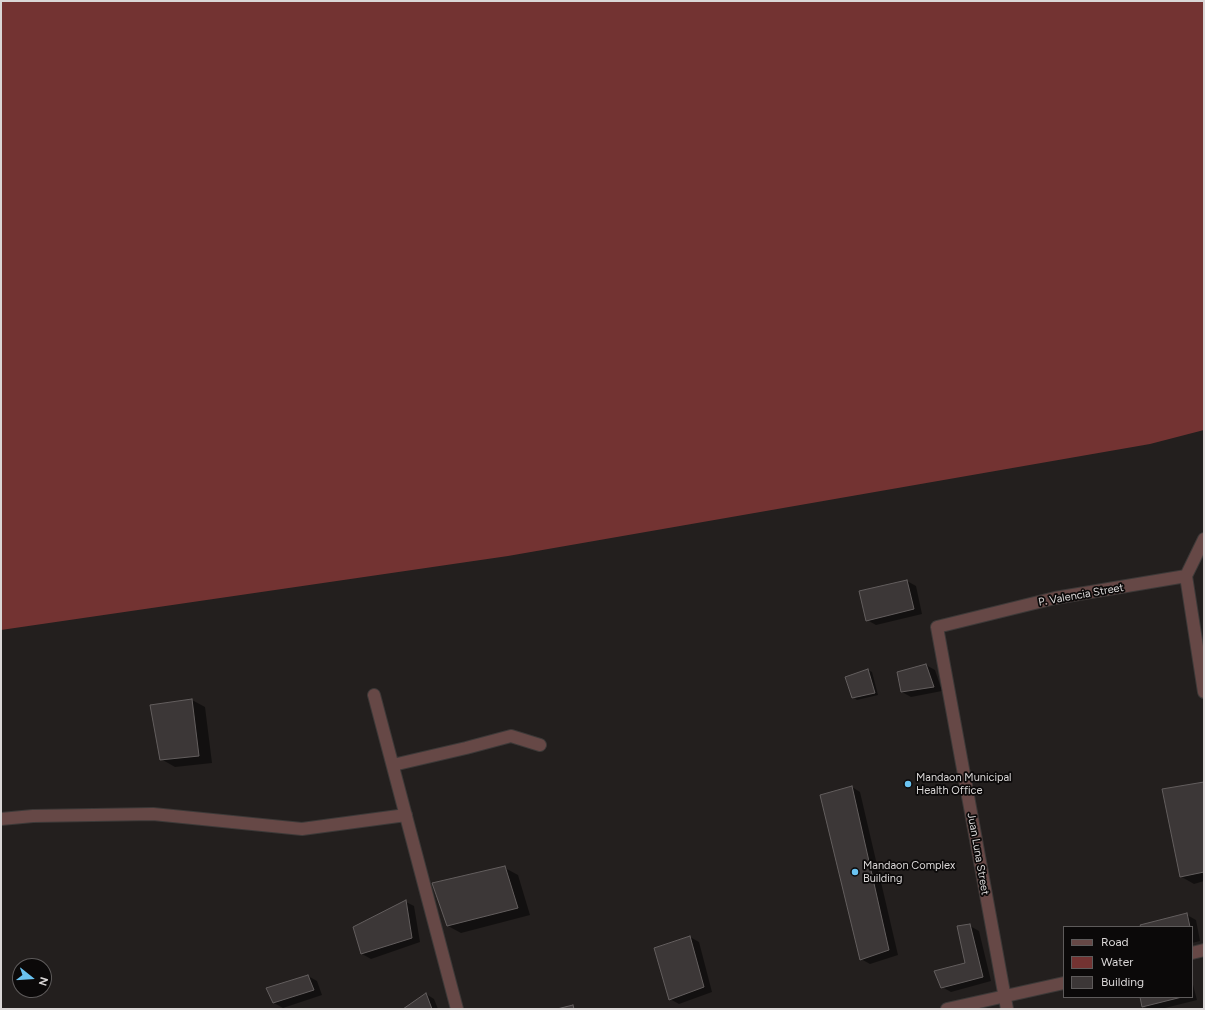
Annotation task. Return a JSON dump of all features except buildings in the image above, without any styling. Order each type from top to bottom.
[{"type":"street","points":[[1204,539],[1186,576],[1204,692]]},
{"type":"street","name":"P. Valencia Street","points":[[937,628],[1055,598],[1186,576]]},
{"type":"street","name":"Juan Luna Street","points":[[937,628],[1007,1009]]},
{"type":"street","points":[[374,695],[458,1009]]},
{"type":"street","points":[[393,764],[466,748],[511,736],[540,745]]},
{"type":"street","points":[[1,819],[33,816],[153,814],[302,829],[406,815]]},
{"type":"street","points":[[1193,953],[1204,950]]},
{"type":"street","points":[[947,1009],[1063,983]]},
{"type":"water","points":[[1,1],[1204,1],[1204,430],[1150,444],[508,556],[1,630]]},
{"type":"place","name":"Mandaon Municipal Health Office","points":[[908,784]]},
{"type":"place","name":"Mandaon Complex Building","points":[[855,872]]}]
